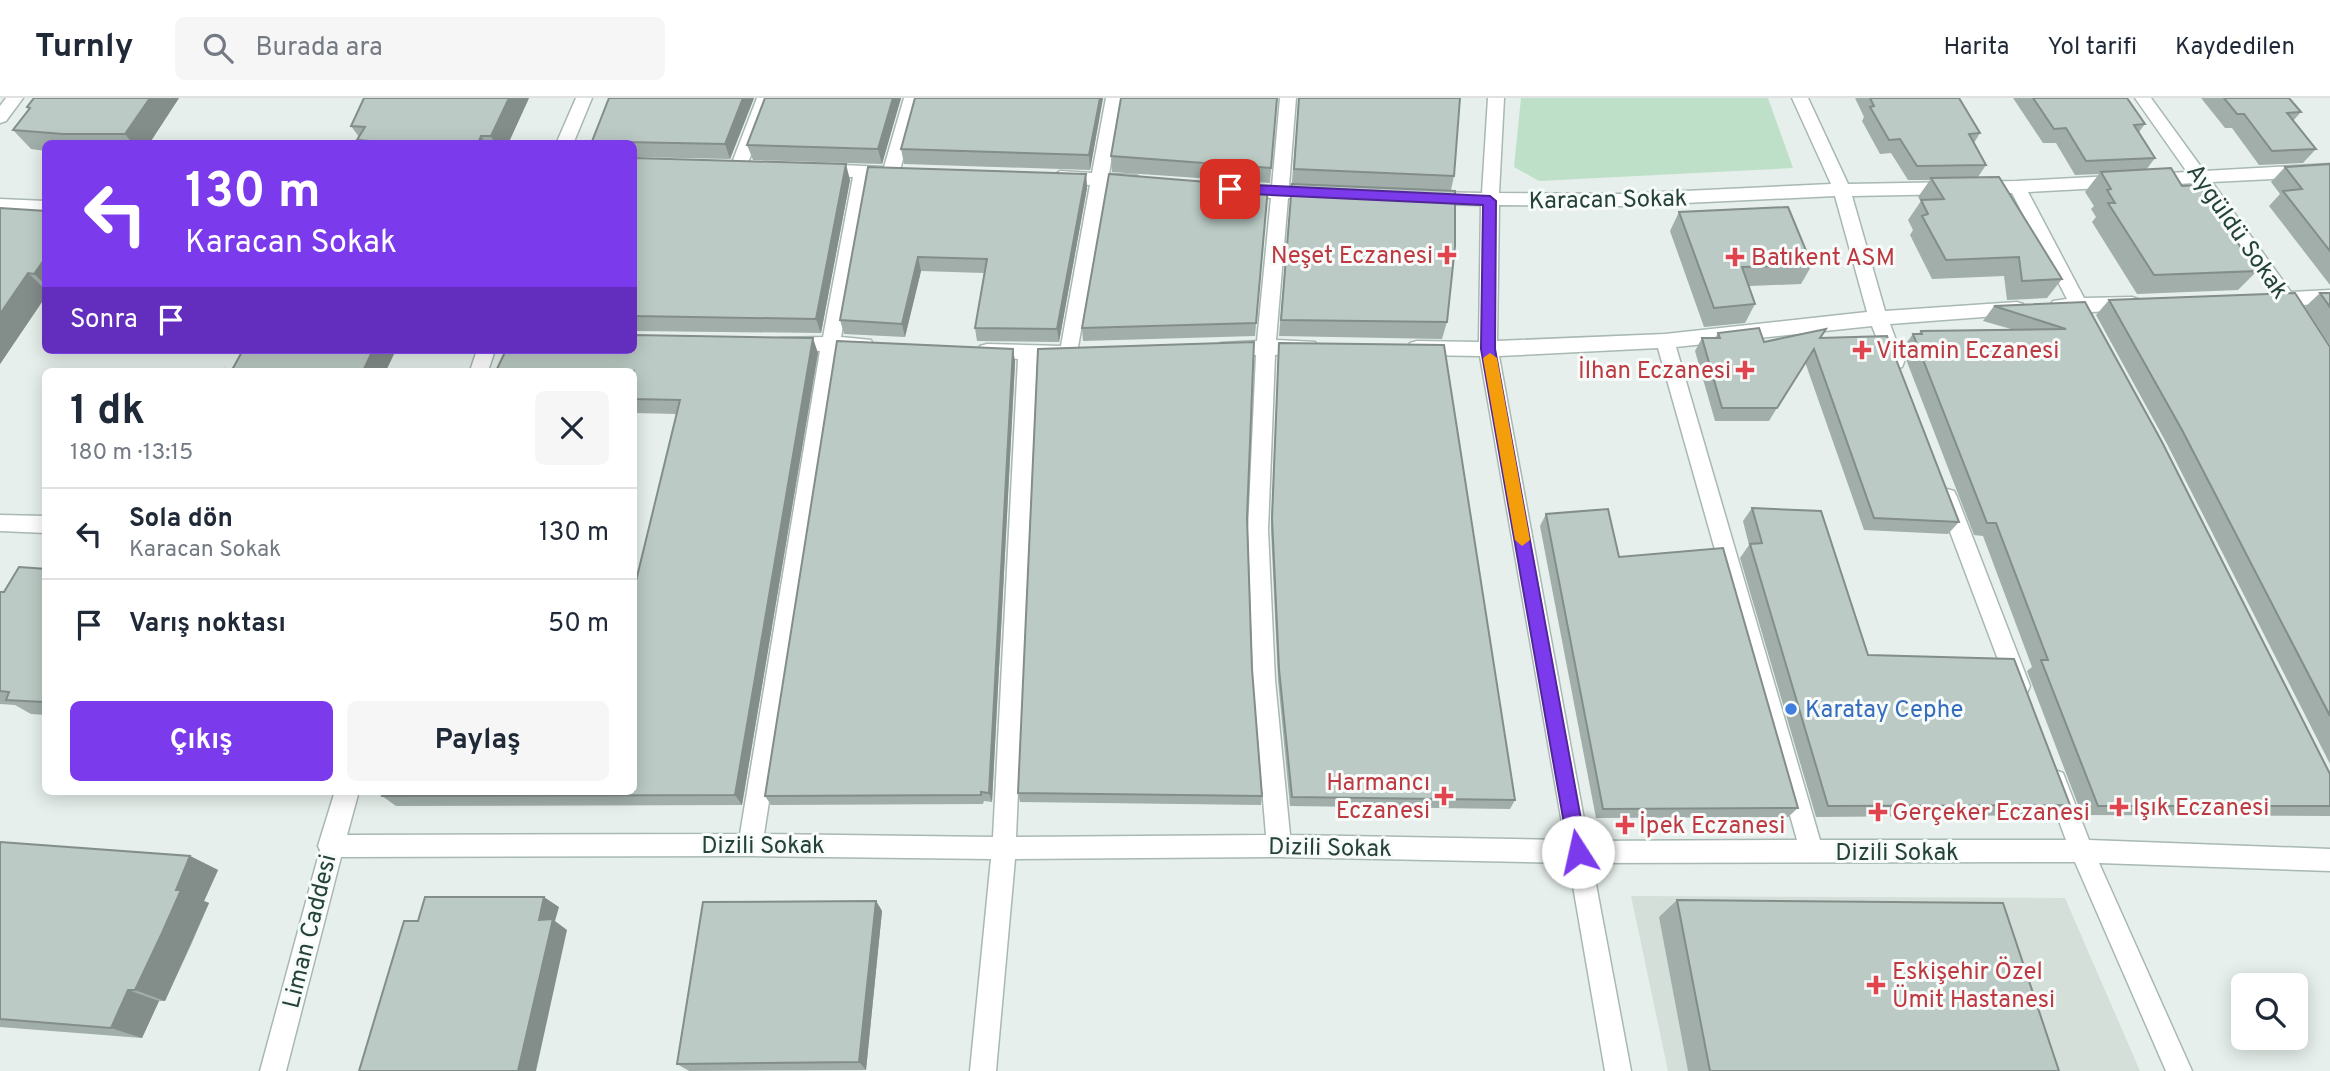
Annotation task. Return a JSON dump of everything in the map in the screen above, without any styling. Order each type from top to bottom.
[{"type":"street","points":[[0,117],[15,98]]},
{"type":"street","points":[[566,140],[584,98]]},
{"type":"street","points":[[738,168],[765,98]]},
{"type":"street","points":[[891,173],[912,98]]},
{"type":"street","points":[[962,350],[1075,353],[1114,98]]},
{"type":"street","points":[[1279,846],[1264,680],[1258,530],[1266,346],[1288,98]]},
{"type":"street","points":[[1496,98],[1490,201],[1488,349],[1618,1071]]},
{"type":"street","points":[[1800,98],[1842,190],[1878,318],[1903,383]]},
{"type":"street","name":"Aygüldü Sokak","points":[[2143,98],[2302,321]]},
{"type":"street","points":[[807,170],[918,174]]},
{"type":"street","name":"Karacan Sokak","points":[[1407,197],[1490,201],[1621,201],[1842,190],[2017,187],[2330,170]]},
{"type":"street","points":[[750,845],[831,343],[862,172]]},
{"type":"street","points":[[1049,177],[1157,183]]},
{"type":"street","points":[[2017,187],[2091,330]]},
{"type":"street","points":[[1226,188],[1338,195]]},
{"type":"street","points":[[0,205],[42,207]]},
{"type":"street","points":[[2259,301],[2330,297]]},
{"type":"street","points":[[1405,348],[1488,349],[1665,341],[1878,318],[2148,303]]},
{"type":"street","points":[[1665,341],[1812,852]]},
{"type":"street","points":[[765,342],[883,346]]},
{"type":"street","points":[[1214,348],[1322,347]]},
{"type":"street","points":[[982,1071],[1004,848],[1028,353]]},
{"type":"street","points":[[1938,474],[2028,708]]},
{"type":"street","points":[[0,523],[42,525]]},
{"type":"street","points":[[2048,760],[2082,851],[2179,1071]]},
{"type":"street","name":"Liman Caddesi","points":[[273,1071],[330,846],[346,795]]},
{"type":"street","name":"Dizili Sokak","points":[[330,846],[1279,846],[1578,852],[2082,851],[2330,860]]},
{"type":"shaded area","name":"Eskişehir Özel Ümit Hastanesi","points":[[1631,896],[2065,898],[2140,1071],[1668,1071]]},
{"type":"green space","points":[[1521,98],[1768,98],[1793,168],[1539,181],[1514,167]]},
{"type":"building","points":[[34,98],[150,98],[125,134],[63,134],[13,130],[30,108],[27,107]]},
{"type":"building","points":[[364,98],[509,98],[491,136],[481,136],[479,140],[357,140],[365,127],[351,126]]},
{"type":"building","points":[[609,98],[743,98],[725,144],[593,140]]},
{"type":"building","points":[[765,98],[893,98],[878,149],[747,145]]},
{"type":"building","points":[[915,98],[1100,98],[1089,155],[901,149]]},
{"type":"building","points":[[1121,98],[1277,98],[1271,168],[1111,156]]},
{"type":"building","points":[[1299,98],[1460,98],[1454,176],[1294,169]]},
{"type":"building","points":[[1870,98],[1959,98],[1980,133],[1969,134],[1986,165],[1917,166],[1900,139],[1889,140],[1870,107],[1874,106]]},
{"type":"building","points":[[2033,98],[2127,98],[2145,124],[2134,125],[2155,158],[2086,161],[2066,128],[2054,129]]},
{"type":"building","points":[[2224,98],[2289,98],[2301,112],[2287,113],[2316,149],[2272,151],[2244,114],[2237,114]]},
{"type":"building","points":[[637,158],[846,164],[816,319],[637,316]]},
{"type":"building","points":[[2330,164],[2330,251],[2283,191],[2302,189],[2285,167]]},
{"type":"building","points":[[868,167],[1086,174],[1057,329],[975,328],[987,259],[918,257],[902,324],[840,320]]},
{"type":"building","points":[[2171,168],[2182,186],[2198,185],[2257,271],[2154,275],[2108,203],[2115,203],[2107,190],[2111,189],[2101,172]]},
{"type":"building","points":[[1109,174],[1268,187],[1256,323],[1082,328]]},
{"type":"building","points":[[1999,177],[2062,279],[2022,281],[2019,257],[1946,260],[1922,216],[1928,214],[1921,200],[1944,199],[1931,178]]},
{"type":"building","points":[[1292,184],[1455,191],[1455,246],[1447,322],[1281,320]]},
{"type":"building","points":[[1788,207],[1812,265],[1742,267],[1755,304],[1714,308],[1679,212]]},
{"type":"building","points":[[0,208],[42,211],[42,263],[34,274],[28,273],[0,314]]},
{"type":"building","points":[[2295,293],[2330,347],[2330,716],[2182,430],[2109,300]]},
{"type":"building","points":[[2320,293],[2330,293],[2330,307]]},
{"type":"building","points":[[2085,302],[2162,442],[2330,774],[2330,806],[2098,806],[2041,660],[2048,660],[1996,523],[1987,523],[1913,334],[1922,334],[1921,331],[2066,329],[1994,306]]},
{"type":"building","points":[[1759,328],[1764,342],[1826,329],[1820,338],[1887,336],[1959,522],[1874,518],[1814,349],[1777,408],[1722,408],[1702,338],[1720,338],[1718,333]]},
{"type":"building","points":[[637,335],[813,338],[735,795],[382,796],[637,795],[637,577],[680,400],[637,399],[637,368],[497,368],[504,354],[637,354]]},
{"type":"building","points":[[837,341],[1013,349],[989,793],[765,796]]},
{"type":"building","points":[[1254,342],[1247,518],[1252,669],[1262,796],[1018,793],[1038,349]]},
{"type":"building","points":[[1279,343],[1444,345],[1515,800],[1292,797],[1279,669],[1272,518]]},
{"type":"building","points":[[241,354],[371,354],[364,368],[233,368]]},
{"type":"building","points":[[1752,508],[1821,511],[1868,655],[2014,659],[2070,805],[1828,806],[1750,544],[1762,543]]},
{"type":"building","points":[[1608,509],[1619,557],[1723,548],[1798,808],[1603,809],[1546,514]]},
{"type":"building","points":[[19,567],[42,569],[42,702],[6,700],[9,692],[0,691],[0,592],[4,592]]},
{"type":"building","points":[[0,842],[190,856],[176,890],[181,890],[162,933],[135,990],[128,990],[111,1028],[0,1019]]},
{"type":"building","points":[[425,897],[544,897],[539,920],[553,919],[518,1071],[359,1071],[404,921],[418,921]]},
{"type":"building","name":"Eskişehir Özel Ümit Hastanesi","points":[[1677,900],[2003,903],[2059,1071],[1710,1071]]},
{"type":"building","points":[[876,901],[859,1062],[677,1064],[703,902]]},
{"type":"slow traffic","points":[[1490,358],[1522,540]]},
{"type":"place","name":"Neşet Eczanesi","points":[[1447,255]]},
{"type":"place","name":"Batıkent ASM","points":[[1735,257]]},
{"type":"place","name":"Vitamin Eczanesi","points":[[1862,350]]},
{"type":"place","name":"İlhan Eczanesi","points":[[1745,370]]},
{"type":"place","name":"Karatay Cephe","points":[[1791,709]]},
{"type":"place","name":"Harmancı Eczanesi","points":[[1444,796]]},
{"type":"place","name":"Işık Eczanesi","points":[[2119,807]]},
{"type":"place","name":"Gerçeker Eczanesi","points":[[1878,812]]},
{"type":"place","name":"İpek Eczanesi","points":[[1625,825]]},
{"type":"place","name":"Eskişehir Özel Ümit Hastanesi","points":[[1876,985]]},
{"type":"route","points":[[1230,189],[1490,201],[1488,349],[1578,852]]}]
